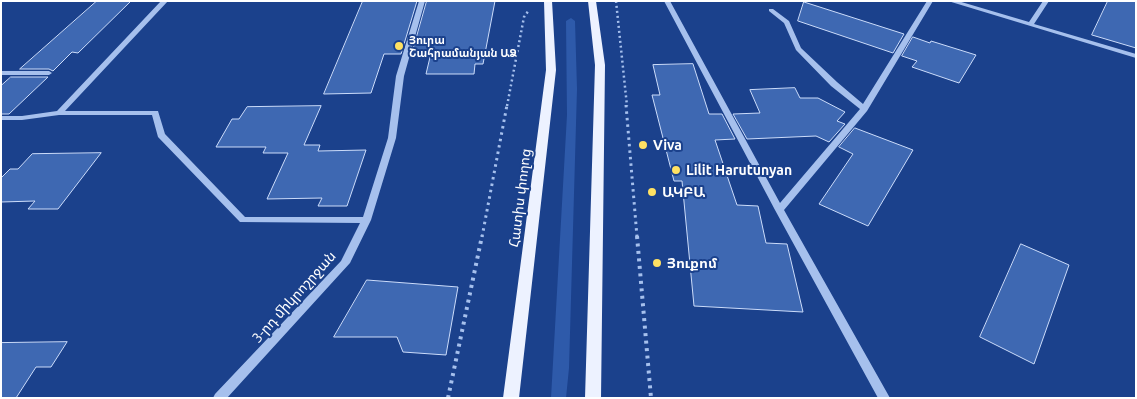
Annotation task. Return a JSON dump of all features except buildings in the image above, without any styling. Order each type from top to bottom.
[{"type":"main road","name":"Հատիս փողոց","points":[[511,398],[551,70],[548,1]]},
{"type":"main road","points":[[592,1],[600,65],[593,398]]},
{"type":"street","points":[[59,112],[165,1]]},
{"type":"street","name":"3-րդ միկրոշրջան","points":[[220,398],[345,264],[366,220],[392,138],[400,76],[422,1]]},
{"type":"street","points":[[667,1],[779,210],[884,398]]},
{"type":"street","points":[[779,210],[864,109],[930,1]]},
{"type":"street","points":[[951,1],[1136,56]]},
{"type":"street","points":[[1030,25],[1046,1]]},
{"type":"street","points":[[771,10],[787,22],[798,49],[834,84],[864,109]]},
{"type":"street","points":[[1,73],[48,73]]},
{"type":"street","points":[[1,118],[22,118],[59,112],[155,113],[161,135],[243,220],[366,220]]},
{"type":"path","points":[[616,1],[619,16],[651,398]]},
{"type":"path","points":[[448,398],[467,314],[524,17]]},
{"type":"shaded area","points":[[571,18],[575,21],[577,89],[569,368],[566,398],[551,398],[567,115],[566,21]]},
{"type":"place","name":"Յուրա Շահրամանյան ԱՁ","points":[[399,46]]},
{"type":"place","name":"Viva","points":[[643,145]]},
{"type":"place","name":"Lilit Harutunyan","points":[[676,170]]},
{"type":"place","name":"ԱԿԲԱ","points":[[652,192]]},
{"type":"place","name":"Յուքոմ","points":[[657,263]]}]
